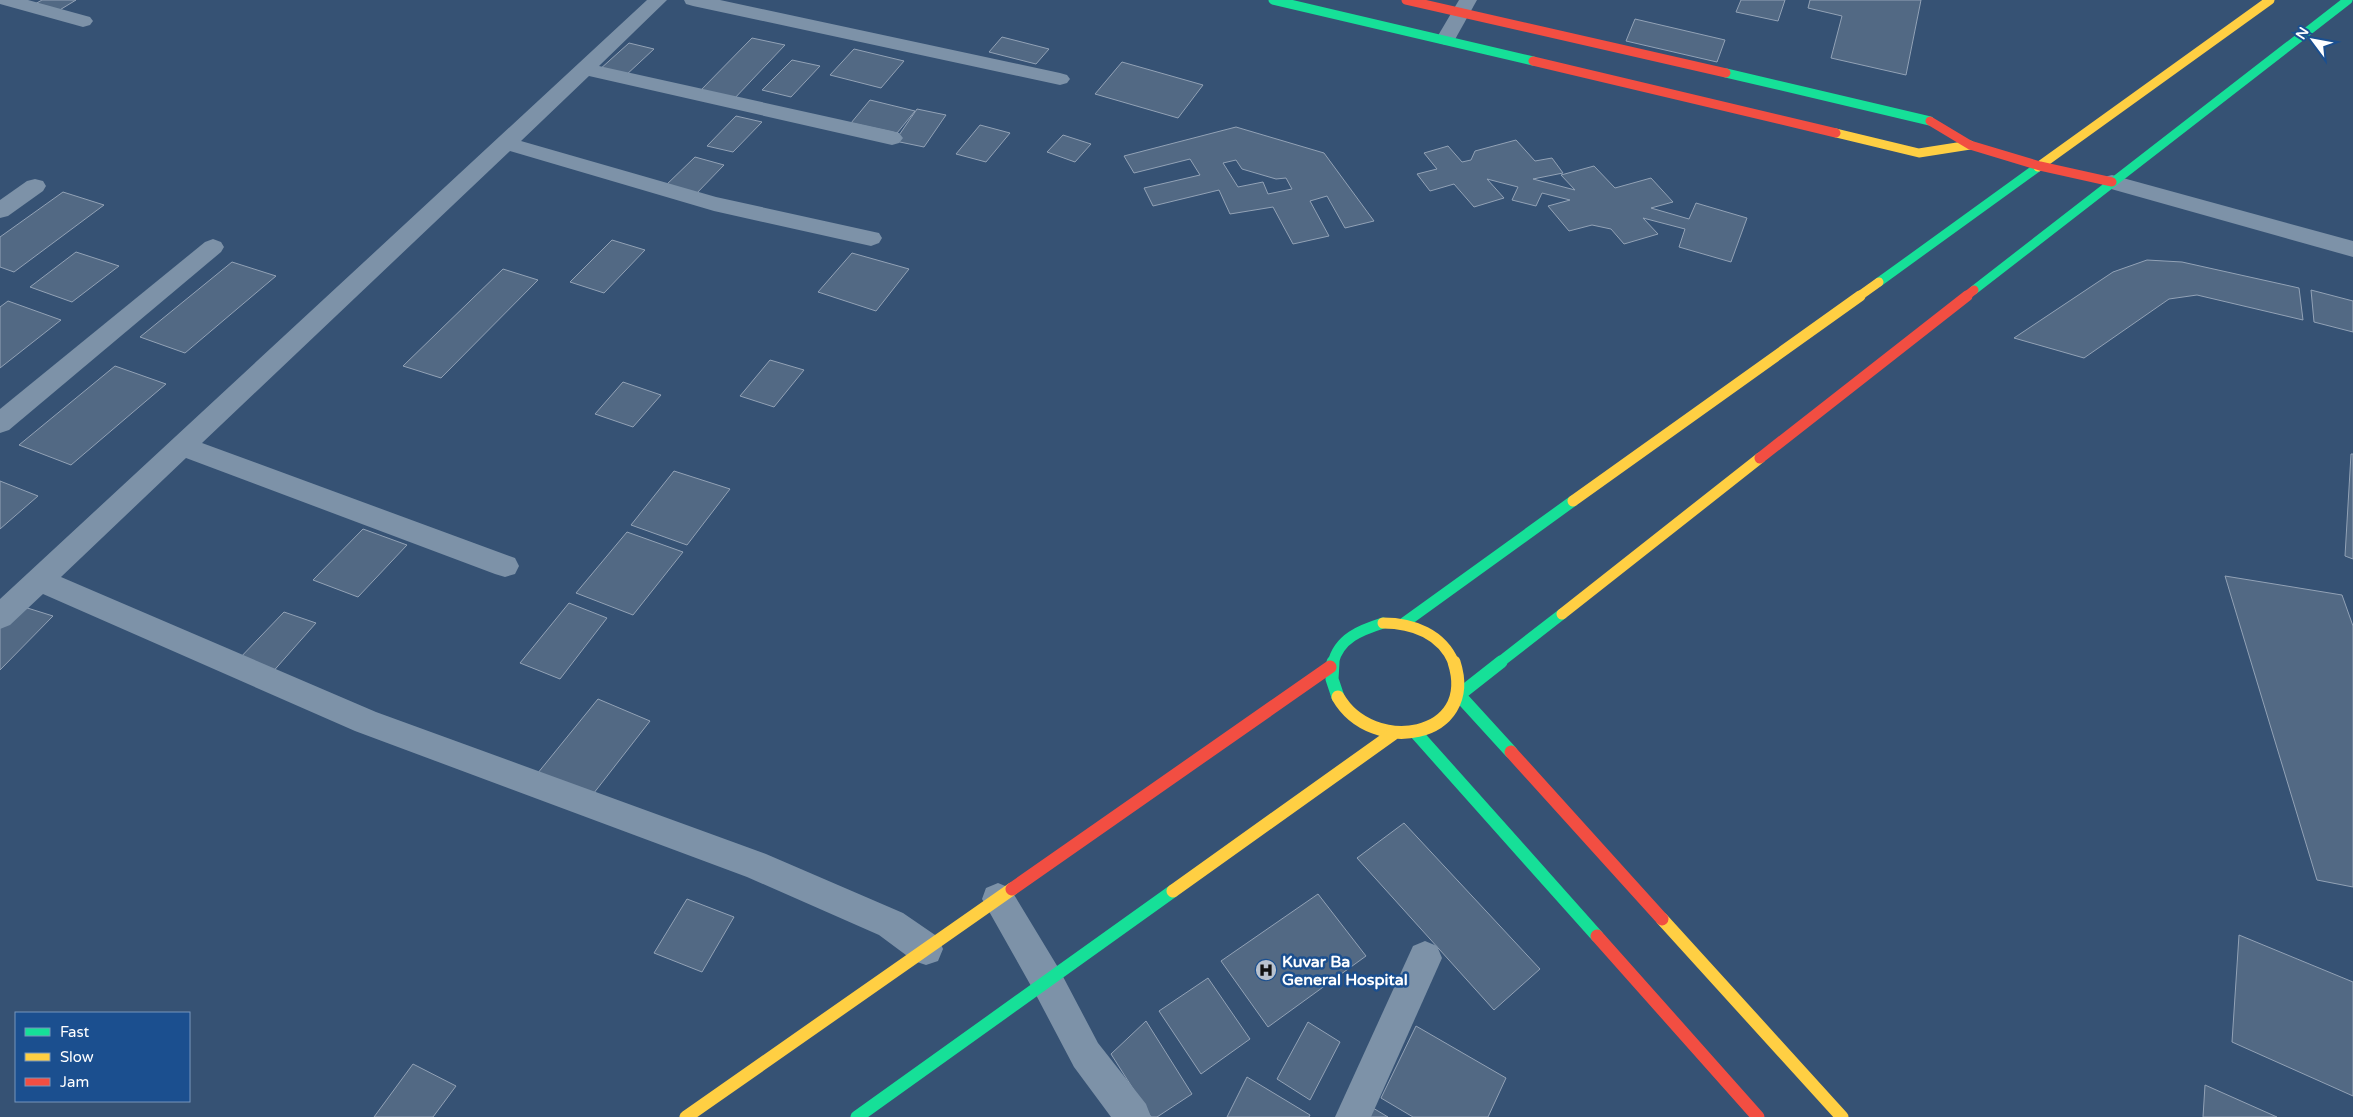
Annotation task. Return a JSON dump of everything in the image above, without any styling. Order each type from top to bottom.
[{"type":"street","points":[[8,0],[83,21]]},
{"type":"street","points":[[0,617],[658,0]]},
{"type":"street","points":[[693,0],[1060,80]]},
{"type":"street","points":[[1273,0],[1446,39],[1919,153],[1970,145]]},
{"type":"street","points":[[1406,0],[1464,6],[1927,119],[1970,145],[2040,166],[2112,182],[2353,249]]},
{"type":"street","points":[[1404,623],[2270,0]]},
{"type":"street","points":[[1842,1117],[1459,696],[1460,677],[1454,659],[1441,643],[1424,631],[1404,623],[1383,623],[1363,627],[1347,636],[1335,650],[1330,667],[1331,685],[1340,703],[1349,713],[1372,728],[1393,734],[1416,732],[1435,725],[1450,712],[1459,696],[2112,182],[2348,0]]},
{"type":"street","points":[[1446,39],[1464,6]]},
{"type":"street","points":[[584,69],[892,138]]},
{"type":"street","points":[[505,143],[714,204],[872,238]]},
{"type":"street","points":[[0,211],[35,186]]},
{"type":"street","points":[[0,423],[213,247]]},
{"type":"street","points":[[182,446],[505,566]]},
{"type":"street","points":[[40,580],[366,722],[755,865],[891,924],[926,950]]},
{"type":"street","points":[[686,1117],[1330,667]]},
{"type":"street","points":[[1416,732],[1758,1117]]},
{"type":"street","points":[[857,1117],[1393,734]]},
{"type":"street","points":[[998,899],[1047,981],[1086,1055],[1133,1117]]},
{"type":"street","points":[[1353,1117],[1425,958]]},
{"type":"building","points":[[42,0],[76,0],[58,11],[35,4]]},
{"type":"building","points":[[1741,0],[1785,0],[1778,21],[1736,12]]},
{"type":"building","points":[[1810,0],[1921,0],[1906,75],[1831,58],[1842,16],[1808,8]]},
{"type":"building","points":[[1635,19],[1725,40],[1717,62],[1626,41]]},
{"type":"building","points":[[1002,37],[1049,49],[1036,64],[989,52]]},
{"type":"building","points":[[752,38],[785,45],[733,100],[699,92]]},
{"type":"building","points":[[629,43],[654,49],[625,76],[599,70]]},
{"type":"building","points":[[854,49],[904,61],[881,88],[830,75]]},
{"type":"building","points":[[792,60],[820,66],[791,97],[762,90]]},
{"type":"building","points":[[1122,62],[1203,85],[1178,118],[1095,94]]},
{"type":"building","points":[[870,100],[915,111],[897,133],[851,123]]},
{"type":"building","points":[[917,109],[946,115],[924,147],[895,141]]},
{"type":"building","points":[[736,116],[762,122],[733,152],[707,146]]},
{"type":"building","points":[[980,125],[1010,133],[986,162],[956,154]]},
{"type":"building","points":[[1236,127],[1324,153],[1374,221],[1345,228],[1327,196],[1310,201],[1329,236],[1293,244],[1273,207],[1230,214],[1219,190],[1153,206],[1144,188],[1200,175],[1190,159],[1134,173],[1124,156]],"holes":[[[1236,160],[1242,169],[1276,179],[1286,178],[1292,189],[1268,194],[1263,182],[1238,187],[1223,163]]]},
{"type":"building","points":[[1063,135],[1091,144],[1075,162],[1047,152]]},
{"type":"building","points":[[1516,140],[1535,161],[1552,158],[1563,173],[1533,179],[1575,190],[1561,175],[1594,166],[1615,188],[1651,178],[1673,202],[1651,208],[1689,219],[1696,203],[1747,218],[1731,262],[1679,247],[1685,229],[1643,218],[1658,234],[1624,244],[1611,229],[1592,225],[1569,231],[1548,206],[1570,200],[1542,193],[1536,206],[1512,200],[1518,187],[1487,179],[1504,198],[1474,207],[1454,184],[1430,191],[1417,174],[1437,169],[1424,153],[1448,146],[1462,162],[1471,160],[1475,151]]},
{"type":"building","points":[[695,157],[724,165],[694,196],[664,187]]},
{"type":"building","points":[[63,192],[104,205],[14,272],[0,267],[0,237]]},
{"type":"building","points":[[612,240],[645,250],[604,293],[570,282]]},
{"type":"building","points":[[76,252],[119,266],[72,302],[30,287]]},
{"type":"building","points":[[852,253],[909,269],[876,311],[818,292]]},
{"type":"building","points":[[2147,260],[2182,262],[2299,288],[2303,320],[2197,295],[2169,299],[2084,358],[2014,338],[2113,272]]},
{"type":"building","points":[[232,262],[276,276],[185,353],[140,337]]},
{"type":"building","points":[[503,269],[538,280],[441,378],[403,366]]},
{"type":"building","points":[[2311,290],[2353,301],[2353,332],[2314,322]]},
{"type":"building","points":[[8,301],[61,320],[0,368],[0,307]]},
{"type":"building","points":[[770,360],[804,370],[774,407],[740,396]]},
{"type":"building","points":[[115,366],[166,384],[71,465],[19,445]]},
{"type":"building","points":[[623,382],[661,395],[633,427],[595,414]]},
{"type":"building","points":[[2351,454],[2353,454],[2353,559],[2345,556]]},
{"type":"building","points":[[674,471],[730,489],[687,545],[631,525]]},
{"type":"building","points":[[0,481],[38,496],[0,529]]},
{"type":"building","points":[[363,529],[407,545],[358,597],[313,580]]},
{"type":"building","points":[[627,532],[683,552],[633,615],[576,593]]},
{"type":"building","points":[[2225,576],[2342,595],[2353,626],[2353,887],[2317,880]]},
{"type":"building","points":[[569,603],[607,618],[560,679],[520,663]]},
{"type":"building","points":[[21,606],[53,616],[0,670],[0,627]]},
{"type":"building","points":[[284,612],[316,623],[270,675],[236,662]]},
{"type":"building","points":[[598,699],[650,721],[590,798],[537,774]]},
{"type":"building","points":[[1404,823],[1540,969],[1494,1010],[1357,858]]},
{"type":"building","points":[[1318,894],[1366,956],[1268,1027],[1221,961]]},
{"type":"building","points":[[687,899],[734,917],[702,972],[654,953]]},
{"type":"building","points":[[2239,935],[2353,982],[2353,1096],[2232,1042]]},
{"type":"building","points":[[1208,978],[1250,1039],[1201,1074],[1159,1011]]},
{"type":"building","points":[[1146,1021],[1192,1094],[1157,1117],[1151,1117],[1111,1054]]},
{"type":"building","points":[[1308,1022],[1340,1042],[1310,1100],[1277,1079]]},
{"type":"building","points":[[1416,1026],[1506,1078],[1488,1117],[1413,1117],[1381,1098]]},
{"type":"building","points":[[413,1064],[456,1086],[433,1117],[374,1117]]},
{"type":"building","points":[[1247,1077],[1310,1115],[1309,1117],[1227,1117]]},
{"type":"building","points":[[2205,1085],[2277,1117],[2203,1117]]},
{"type":"building","points":[[1373,1108],[1388,1117],[1370,1117]]},
{"type":"traffic: fast","points":[[1273,0],[1533,61]]},
{"type":"traffic: fast","points":[[1974,290],[2348,0]]},
{"type":"traffic: fast","points":[[1726,73],[1930,121]]},
{"type":"traffic: fast","points":[[1879,282],[2038,167]]},
{"type":"traffic: fast","points":[[1404,623],[1573,501]]},
{"type":"traffic: fast","points":[[1511,752],[1459,695],[1562,614]]},
{"type":"traffic: fast","points":[[1338,697],[1332,679],[1332,670],[1337,652],[1349,638],[1383,623]]},
{"type":"traffic: fast","points":[[1416,733],[1597,936]]},
{"type":"traffic: fast","points":[[857,1117],[1173,891]]},
{"type":"traffic: slow","points":[[2038,167],[2270,0]]},
{"type":"traffic: slow","points":[[1836,133],[1919,153],[1970,145]]},
{"type":"traffic: slow","points":[[1573,501],[1879,282]]},
{"type":"traffic: slow","points":[[1562,614],[1760,458]]},
{"type":"traffic: slow","points":[[1338,697],[1346,710],[1358,720],[1379,730],[1407,733],[1425,730],[1442,719],[1449,711],[1456,695],[1458,683],[1454,661],[1448,651],[1440,642],[1420,629],[1402,624],[1383,623]]},
{"type":"traffic: slow","points":[[1173,891],[1393,734]]},
{"type":"traffic: slow","points":[[686,1117],[1012,889]]},
{"type":"traffic: slow","points":[[1662,919],[1842,1117]]},
{"type":"traffic: jam","points":[[1406,0],[1726,73]]},
{"type":"traffic: jam","points":[[1533,61],[1836,133]]},
{"type":"traffic: jam","points":[[1930,121],[1970,145],[2040,166],[2112,182]]},
{"type":"traffic: jam","points":[[1760,458],[1974,290]]},
{"type":"traffic: jam","points":[[1012,889],[1330,667]]},
{"type":"traffic: jam","points":[[1511,752],[1662,919]]},
{"type":"traffic: jam","points":[[1597,936],[1758,1117]]},
{"type":"place","name":"Kuvar Ba General Hospital","points":[[1266,970]]}]
